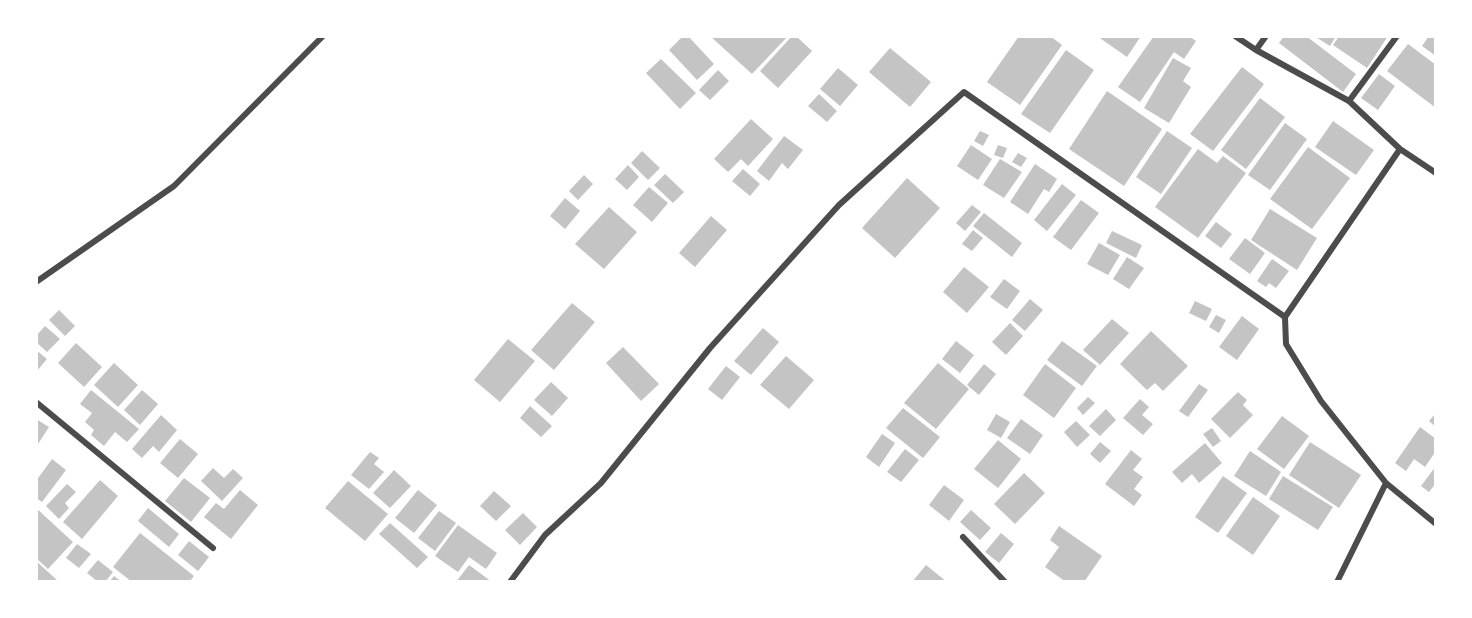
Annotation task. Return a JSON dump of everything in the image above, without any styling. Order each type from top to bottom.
[{"type":"street","points":[[36,282],[174,186],[323,36]]},
{"type":"street","points":[[1235,36],[1348,101],[1400,149],[1436,173]]},
{"type":"street","points":[[1256,50],[1266,36]]},
{"type":"street","points":[[1348,101],[1397,36]]},
{"type":"street","points":[[510,582],[545,535],[601,483],[710,348],[839,205],[964,92],[1285,317]]},
{"type":"street","points":[[1400,149],[1285,317],[1286,344],[1315,391],[1386,483],[1436,524]]},
{"type":"street","points":[[36,402],[213,548]]},
{"type":"street","points":[[1337,582],[1386,483]]},
{"type":"street","points":[[963,537],[1005,582]]},
{"type":"building","points":[[683,36],[688,36],[714,64],[697,80],[669,50]]},
{"type":"building","points":[[710,36],[788,36],[752,74]]},
{"type":"building","points":[[792,36],[796,36],[812,51],[778,88],[760,71]]},
{"type":"building","points":[[1019,36],[1050,36],[1062,45],[1020,105],[987,82]]},
{"type":"building","points":[[1097,36],[1141,36],[1127,57]]},
{"type":"building","points":[[1154,36],[1189,36],[1196,41],[1184,59],[1174,52],[1140,102],[1118,87]]},
{"type":"building","points":[[1284,36],[1306,36],[1356,74],[1343,92],[1279,43]]},
{"type":"building","points":[[1314,36],[1336,36],[1330,46]]},
{"type":"building","points":[[1339,36],[1388,36],[1367,68],[1333,45]]},
{"type":"building","points":[[1429,36],[1436,36],[1436,56],[1422,46]]},
{"type":"building","points":[[1408,44],[1436,65],[1436,108],[1387,71]]},
{"type":"building","points":[[890,48],[931,82],[910,107],[869,72]]},
{"type":"building","points":[[1066,50],[1094,70],[1050,133],[1021,114]]},
{"type":"building","points":[[1173,58],[1191,68],[1183,81],[1191,87],[1169,123],[1144,108]]},
{"type":"building","points":[[661,59],[696,93],[680,109],[646,73]]},
{"type":"building","points":[[1242,67],[1264,84],[1213,151],[1190,134]]},
{"type":"building","points":[[838,68],[858,85],[840,106],[820,89]]},
{"type":"building","points":[[718,70],[729,81],[710,100],[699,90]]},
{"type":"building","points":[[1379,74],[1395,86],[1378,110],[1361,98]]},
{"type":"building","points":[[1107,91],[1162,129],[1124,186],[1069,149]]},
{"type":"building","points":[[819,94],[837,111],[827,122],[808,106]]},
{"type":"building","points":[[1260,98],[1285,117],[1246,169],[1221,150]]},
{"type":"building","points":[[751,119],[773,139],[748,166],[741,159],[728,172],[714,159]]},
{"type":"building","points":[[1333,121],[1374,150],[1356,175],[1315,147]]},
{"type":"building","points":[[1285,123],[1307,139],[1270,190],[1248,175]]},
{"type":"building","points":[[980,131],[989,135],[983,146],[974,141]]},
{"type":"building","points":[[1167,131],[1192,148],[1161,194],[1136,177]]},
{"type":"building","points":[[784,136],[803,150],[788,169],[782,163],[769,181],[757,171]]},
{"type":"building","points":[[971,145],[992,159],[978,180],[957,166]]},
{"type":"building","points":[[998,145],[1007,148],[1003,158],[994,155]]},
{"type":"building","points":[[1308,147],[1350,178],[1312,229],[1270,199]]},
{"type":"building","points":[[1198,149],[1217,163],[1223,156],[1246,173],[1198,238],[1155,207]]},
{"type":"building","points":[[642,151],[660,168],[648,180],[631,163]]},
{"type":"building","points":[[1018,153],[1027,158],[1021,167],[1012,162]]},
{"type":"building","points":[[1000,159],[1022,172],[1004,198],[983,185]]},
{"type":"building","points":[[1035,164],[1057,179],[1049,192],[1044,189],[1028,214],[1010,202]]},
{"type":"building","points":[[628,165],[639,177],[627,190],[615,179]]},
{"type":"building","points":[[743,169],[760,184],[750,196],[732,181]]},
{"type":"building","points":[[665,174],[684,192],[673,203],[654,185]]},
{"type":"building","points":[[584,175],[593,184],[578,200],[569,191]]},
{"type":"building","points":[[907,178],[940,208],[895,258],[862,228]]},
{"type":"building","points":[[1062,184],[1076,195],[1047,231],[1034,220]]},
{"type":"building","points":[[649,187],[668,203],[652,222],[633,205]]},
{"type":"building","points":[[565,198],[580,211],[565,229],[550,216]]},
{"type":"building","points":[[1081,200],[1099,213],[1071,250],[1053,237]]},
{"type":"building","points":[[972,205],[981,212],[965,231],[956,223]]},
{"type":"building","points":[[609,207],[637,232],[604,269],[575,244]]},
{"type":"building","points":[[1270,209],[1317,238],[1297,270],[1251,240]]},
{"type":"building","points":[[984,213],[1022,243],[1012,257],[973,226]]},
{"type":"building","points":[[711,216],[727,230],[695,267],[679,253]]},
{"type":"building","points":[[1216,222],[1232,234],[1221,248],[1205,236]]},
{"type":"building","points":[[973,230],[983,238],[972,251],[962,244]]},
{"type":"building","points":[[1112,231],[1142,245],[1136,258],[1106,243]]},
{"type":"building","points":[[1245,238],[1265,253],[1250,274],[1229,259]]},
{"type":"building","points":[[1099,243],[1120,255],[1108,275],[1087,264]]},
{"type":"building","points":[[1127,257],[1144,268],[1129,289],[1113,279]]},
{"type":"building","points":[[1272,259],[1289,271],[1276,288],[1269,283],[1266,287],[1257,281]]},
{"type":"building","points":[[964,267],[989,287],[967,313],[943,292]]},
{"type":"building","points":[[1004,279],[1020,291],[1007,309],[990,297]]},
{"type":"building","points":[[1030,299],[1043,310],[1025,331],[1012,320]]},
{"type":"building","points":[[1195,301],[1212,309],[1206,321],[1189,313]]},
{"type":"building","points":[[572,303],[595,322],[554,370],[531,350]]},
{"type":"building","points":[[59,310],[75,326],[65,336],[49,320]]},
{"type":"building","points":[[1216,315],[1226,320],[1219,333],[1209,327]]},
{"type":"building","points":[[1242,316],[1259,329],[1237,360],[1219,347]]},
{"type":"building","points":[[1112,319],[1129,333],[1100,365],[1083,350]]},
{"type":"building","points":[[1010,323],[1023,336],[1006,355],[992,342]]},
{"type":"building","points":[[45,326],[60,339],[47,352],[36,342],[36,336]]},
{"type":"building","points":[[763,328],[779,342],[751,375],[734,361]]},
{"type":"building","points":[[1151,331],[1188,366],[1163,391],[1155,383],[1147,390],[1120,364]]},
{"type":"building","points":[[508,339],[535,361],[500,402],[474,380]]},
{"type":"building","points":[[956,341],[974,355],[960,373],[942,359]]},
{"type":"building","points":[[1062,341],[1097,366],[1082,386],[1047,360]]},
{"type":"building","points":[[76,343],[102,367],[84,387],[58,363]]},
{"type":"building","points":[[623,347],[659,384],[641,401],[606,363]]},
{"type":"building","points":[[36,350],[47,359],[36,372]]},
{"type":"building","points":[[786,356],[814,380],[789,409],[760,385]]},
{"type":"building","points":[[114,363],[138,385],[118,407],[94,385]]},
{"type":"building","points":[[938,363],[969,389],[936,429],[904,403]]},
{"type":"building","points":[[984,364],[996,374],[979,395],[967,385]]},
{"type":"building","points":[[1045,364],[1076,388],[1054,418],[1023,395]]},
{"type":"building","points":[[726,366],[740,377],[722,400],[708,389]]},
{"type":"building","points":[[551,382],[568,398],[552,416],[534,400]]},
{"type":"building","points":[[1199,384],[1208,390],[1188,417],[1179,411]]},
{"type":"building","points":[[91,390],[139,429],[127,442],[115,432],[104,446],[91,435],[94,430],[85,422],[92,413],[80,404]]},
{"type":"building","points":[[142,390],[158,404],[140,425],[124,410]]},
{"type":"building","points":[[1238,392],[1247,400],[1243,405],[1253,415],[1230,438],[1211,419]]},
{"type":"building","points":[[1088,397],[1095,403],[1083,415],[1077,408]]},
{"type":"building","points":[[1140,399],[1149,407],[1142,415],[1153,424],[1143,435],[1123,418]]},
{"type":"building","points":[[530,406],[552,426],[541,437],[520,418]]},
{"type":"building","points":[[903,408],[940,437],[923,458],[886,428]]},
{"type":"building","points":[[1106,409],[1116,420],[1100,436],[1089,426]]},
{"type":"building","points":[[1436,413],[1436,427],[1429,421]]},
{"type":"building","points":[[996,414],[1010,422],[1001,438],[987,430]]},
{"type":"building","points":[[161,415],[177,430],[159,452],[153,446],[142,458],[132,449]]},
{"type":"building","points":[[1282,416],[1309,436],[1284,469],[1257,449]]},
{"type":"building","points":[[36,419],[49,427],[36,447]]},
{"type":"building","points":[[1021,419],[1043,435],[1030,454],[1007,438]]},
{"type":"building","points":[[1076,421],[1090,435],[1077,447],[1064,432]]},
{"type":"building","points":[[1420,427],[1436,439],[1436,451],[1425,467],[1414,459],[1406,471],[1395,463]]},
{"type":"building","points":[[1212,428],[1221,441],[1213,447],[1203,434]]},
{"type":"building","points":[[882,434],[895,443],[879,467],[866,457]]},
{"type":"building","points":[[180,439],[198,454],[178,478],[160,463]]},
{"type":"building","points":[[998,440],[1021,459],[998,488],[974,469]]},
{"type":"building","points":[[1100,442],[1111,451],[1100,463],[1090,454]]},
{"type":"building","points":[[1310,442],[1361,475],[1339,508],[1289,475]]},
{"type":"building","points":[[1205,443],[1222,463],[1199,483],[1192,474],[1182,483],[1172,472]]},
{"type":"building","points":[[905,449],[919,460],[901,482],[887,472]]},
{"type":"building","points":[[1131,450],[1142,459],[1133,470],[1143,477],[1134,489],[1142,495],[1134,506],[1105,484]]},
{"type":"building","points":[[1250,451],[1281,472],[1266,496],[1234,476]]},
{"type":"building","points":[[370,452],[379,458],[374,464],[384,472],[369,489],[351,475]]},
{"type":"building","points":[[52,459],[66,470],[42,502],[36,498],[36,481]]},
{"type":"building","points":[[1436,466],[1436,483],[1429,492],[1421,486]]},
{"type":"building","points":[[213,468],[224,478],[233,469],[243,478],[222,501],[201,481]]},
{"type":"building","points":[[394,470],[411,486],[390,508],[373,493]]},
{"type":"building","points":[[1024,473],[1045,493],[1015,524],[994,504]]},
{"type":"building","points":[[1223,476],[1247,493],[1218,533],[1195,517]]},
{"type":"building","points":[[1283,476],[1333,507],[1318,530],[1269,499]]},
{"type":"building","points":[[184,478],[210,498],[191,522],[165,501]]},
{"type":"building","points":[[100,480],[118,496],[82,539],[63,522]]},
{"type":"building","points":[[348,481],[388,514],[365,541],[325,508]]},
{"type":"building","points":[[67,484],[76,492],[65,503],[69,508],[59,519],[46,506]]},
{"type":"building","points":[[944,485],[964,500],[949,521],[929,505]]},
{"type":"building","points":[[240,490],[258,505],[231,539],[204,517],[216,503],[224,509]]},
{"type":"building","points":[[418,490],[437,505],[414,533],[395,518]]},
{"type":"building","points":[[494,491],[511,506],[496,521],[480,506]]},
{"type":"building","points":[[1253,497],[1280,516],[1253,555],[1226,536]]},
{"type":"building","points":[[36,508],[73,542],[48,569],[36,558]]},
{"type":"building","points":[[148,508],[179,534],[169,547],[138,521]]},
{"type":"building","points":[[971,510],[991,528],[980,540],[960,522]]},
{"type":"building","points":[[439,511],[456,523],[435,551],[418,538]]},
{"type":"building","points":[[523,513],[537,527],[520,545],[505,530]]},
{"type":"building","points":[[390,523],[428,557],[417,568],[379,534]]},
{"type":"building","points":[[458,525],[497,553],[486,569],[469,557],[458,572],[435,556]]},
{"type":"building","points":[[1059,526],[1102,556],[1084,582],[1066,582],[1045,567],[1059,547],[1050,540]]},
{"type":"building","points":[[140,533],[194,576],[189,582],[132,582],[113,567]]},
{"type":"building","points":[[1001,533],[1014,544],[999,563],[985,552]]},
{"type":"building","points":[[189,541],[209,557],[198,571],[178,555]]},
{"type":"building","points":[[77,544],[91,554],[79,568],[66,558]]},
{"type":"building","points":[[98,560],[113,572],[105,582],[98,582],[87,573]]},
{"type":"building","points":[[36,561],[57,580],[55,582],[36,582]]},
{"type":"building","points":[[469,565],[492,582],[456,582]]},
{"type":"building","points":[[926,565],[947,582],[912,582]]},
{"type":"building","points":[[114,576],[122,582],[109,582]]}]
